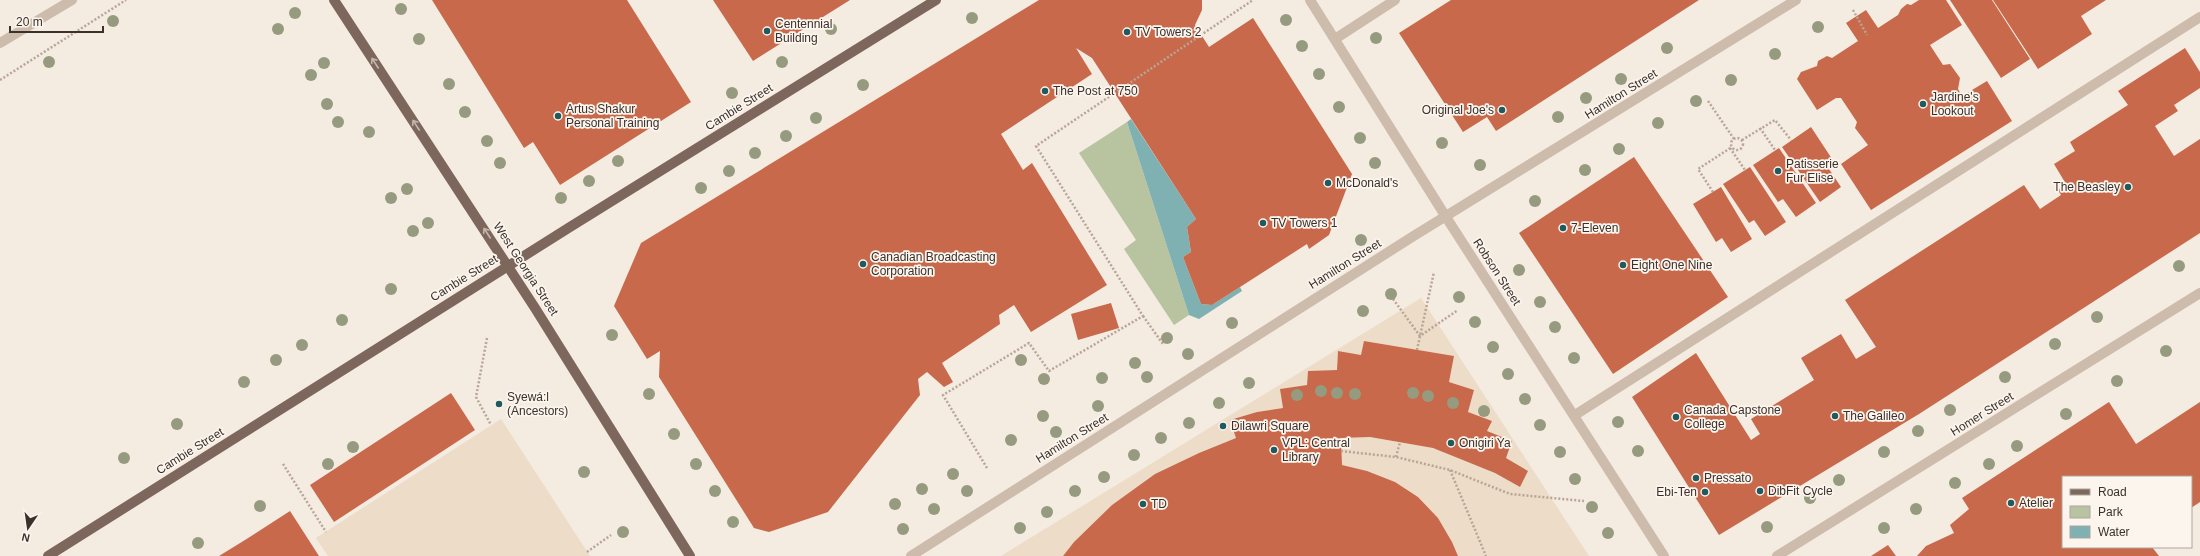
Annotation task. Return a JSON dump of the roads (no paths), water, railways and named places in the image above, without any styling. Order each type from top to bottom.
[{"type":"main road","name":"West Georgia Street","points":[[334,0],[508,266],[690,556]]},
{"type":"main road","name":"Cambie Street","points":[[48,556],[508,266],[936,0]]},
{"type":"street","points":[[0,43],[72,0]]},
{"type":"street","name":"Robson Street","points":[[1310,0],[1446,217],[1664,556]]},
{"type":"street","points":[[1335,39],[1395,0]]},
{"type":"street","name":"Hamilton Street","points":[[911,556],[1446,217],[1796,0]]},
{"type":"street","points":[[1574,415],[2200,17]]},
{"type":"street","name":"Homer Street","points":[[1778,556],[2200,293]]},
{"type":"water","points":[[1131,119],[1196,219],[1187,227],[1191,252],[1183,257],[1201,304],[1212,305],[1240,287],[1242,291],[1199,319],[1189,315],[1127,122]]},
{"type":"place","name":"Centennial Building","points":[[767,31]]},
{"type":"place","name":"TV Towers 2","points":[[1127,32]]},
{"type":"place","name":"The Post at 750","points":[[1045,91]]},
{"type":"place","name":"Jardine's Lookout","points":[[1923,104]]},
{"type":"place","name":"Original Joe's","points":[[1502,110]]},
{"type":"place","name":"Artus Shakur Personal Training","points":[[558,116]]},
{"type":"place","name":"Patisserie Fur Elise","points":[[1778,171]]},
{"type":"place","name":"McDonald's","points":[[1328,183]]},
{"type":"place","name":"The Beasley","points":[[2128,187]]},
{"type":"place","name":"TV Towers 1","points":[[1263,223]]},
{"type":"place","name":"7-Eleven","points":[[1563,228]]},
{"type":"place","name":"Canadian Broadcasting Corporation","points":[[863,264]]},
{"type":"place","name":"Eight One Nine","points":[[1623,265]]},
{"type":"place","name":"Syewá:l (Ancestors)","points":[[499,404]]},
{"type":"place","name":"The Galileo","points":[[1835,416]]},
{"type":"place","name":"Canada Capstone College","points":[[1676,417]]},
{"type":"place","name":"Dilawri Square","points":[[1223,426]]},
{"type":"place","name":"Onigiri Ya","points":[[1451,443]]},
{"type":"place","name":"VPL: Central Library","points":[[1274,450]]},
{"type":"place","name":"Pressato","points":[[1696,478]]},
{"type":"place","name":"DibFit Cycle","points":[[1760,491]]},
{"type":"place","name":"Ebi-Ten","points":[[1705,492]]},
{"type":"place","name":"Atelier","points":[[2011,503]]},
{"type":"place","name":"TD","points":[[1143,504]]}]
